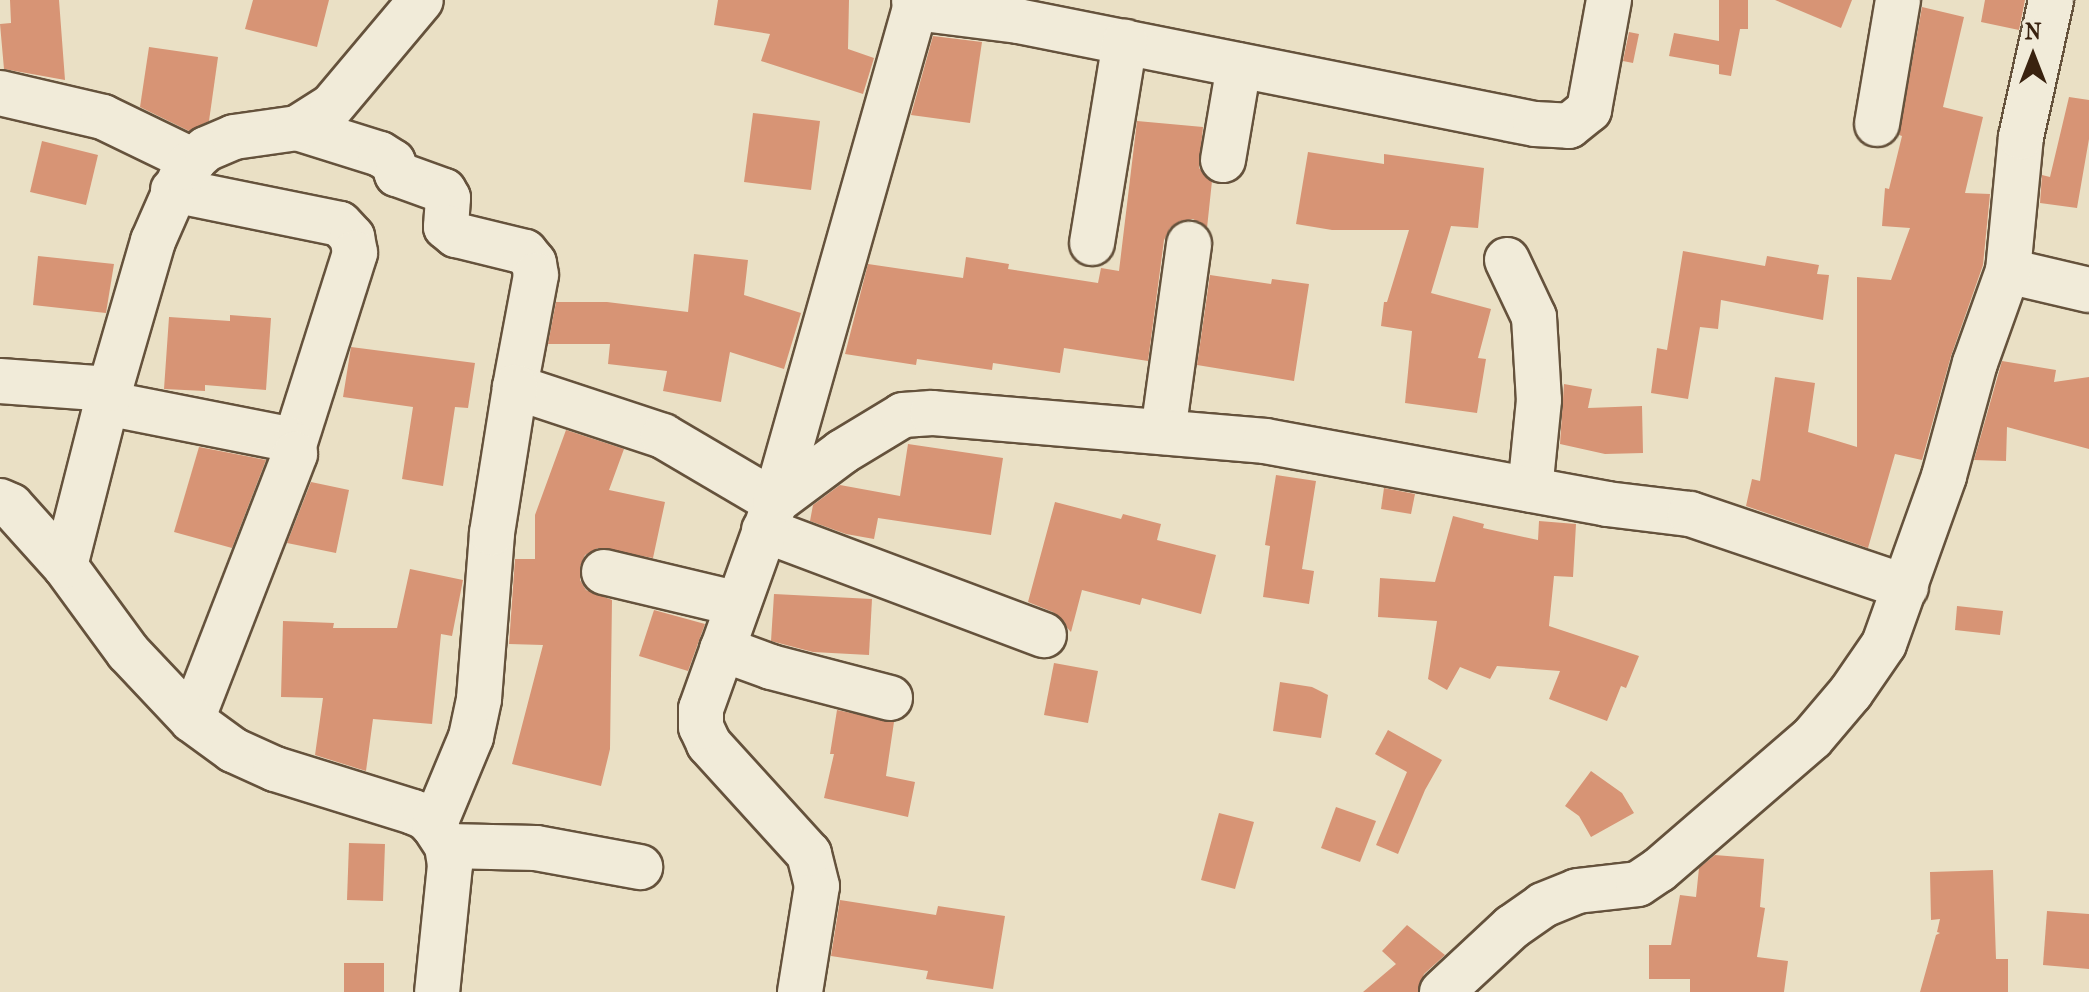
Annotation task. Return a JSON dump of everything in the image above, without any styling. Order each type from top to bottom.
[{"type":"street","points":[[65,566],[108,396],[153,241],[183,176],[206,149],[234,137],[297,128],[332,106],[421,0]]},
{"type":"street","points":[[800,992],[817,886],[809,854],[709,744],[701,727],[701,709],[770,516],[914,4],[1018,21],[1535,124],[1569,126],[1589,110],[1609,0]]},
{"type":"street","points":[[1877,124],[1898,0]]},
{"type":"street","points":[[1442,992],[1512,927],[1543,905],[1577,891],[1638,884],[1659,870],[1812,738],[1851,692],[1884,644],[1944,476],[1975,363],[2008,271],[2021,137],[2051,0]]},
{"type":"street","points":[[1092,243],[1125,42]]},
{"type":"street","points":[[1223,160],[1239,65]]},
{"type":"street","points":[[0,93],[103,117],[183,176],[340,224],[352,237],[355,253],[294,445],[295,454],[192,720]]},
{"type":"street","points":[[297,128],[380,154],[393,162],[397,174],[444,191],[448,198],[446,227],[456,235],[525,252],[534,263],[536,275],[492,533],[479,699],[471,737],[440,836]]},
{"type":"street","points":[[1163,432],[1189,244]]},
{"type":"street","points":[[1507,260],[1534,317],[1539,400],[1530,490]]},
{"type":"street","points":[[2008,271],[2089,290]]},
{"type":"street","points":[[0,381],[108,396],[287,439],[294,445]]},
{"type":"street","points":[[515,387],[663,436],[770,516],[1044,635]]},
{"type":"street","points":[[770,516],[842,452],[903,415],[932,413],[1265,441],[1530,490],[1690,514],[1906,587]]},
{"type":"street","points":[[0,501],[11,506],[65,566],[128,652],[192,720],[233,750],[275,769],[425,817],[440,836],[450,865],[437,992]]},
{"type":"street","points":[[604,572],[738,604]]},
{"type":"street","points":[[722,649],[771,667],[890,698]]},
{"type":"street","points":[[440,836],[536,848],[640,867]]},
{"type":"building","points":[[10,0],[59,0],[65,80],[4,69],[0,24],[11,23]]},
{"type":"building","points":[[253,0],[329,0],[317,47],[245,29]]},
{"type":"building","points":[[718,0],[849,0],[848,49],[874,58],[863,94],[761,61],[770,34],[714,25]]},
{"type":"building","points":[[1719,0],[1748,0],[1748,29],[1740,29],[1731,76],[1719,74],[1719,65],[1669,56],[1674,33],[1719,41]]},
{"type":"building","points":[[1775,0],[1852,0],[1841,28]]},
{"type":"building","points":[[1985,0],[2025,0],[2019,30],[1981,22]]},
{"type":"building","points":[[1922,7],[1964,17],[1943,107],[1983,117],[1965,193],[1990,194],[1983,265],[1951,356],[1922,460],[1895,454],[1868,548],[1746,506],[1752,479],[1760,481],[1775,377],[1815,383],[1808,432],[1857,447],[1857,277],[1891,280],[1910,228],[1882,226],[1885,188],[1889,189],[1902,136],[1899,135]]},
{"type":"building","points":[[1629,32],[1639,34],[1633,63],[1623,61]]},
{"type":"building","points":[[933,36],[982,42],[970,123],[911,115]]},
{"type":"building","points":[[149,47],[218,57],[209,121],[189,131],[140,107]]},
{"type":"building","points":[[2069,97],[2089,100],[2089,139],[2077,208],[2040,203],[2042,175],[2050,177]]},
{"type":"building","points":[[753,113],[820,121],[811,190],[744,182]]},
{"type":"building","points":[[1137,121],[1203,127],[1199,168],[1212,181],[1207,228],[1193,219],[1180,221],[1170,228],[1164,240],[1148,361],[1064,348],[1060,373],[993,363],[992,370],[917,359],[916,365],[845,354],[868,264],[963,278],[966,257],[1009,264],[1008,269],[1098,283],[1101,268],[1119,271]]},
{"type":"building","points":[[42,141],[98,155],[86,205],[30,192]]},
{"type":"building","points":[[1308,152],[1384,164],[1384,154],[1484,168],[1478,228],[1451,226],[1431,293],[1491,309],[1478,358],[1486,359],[1477,413],[1405,403],[1412,331],[1381,326],[1384,302],[1387,302],[1409,230],[1332,230],[1296,224]]},
{"type":"building","points":[[1683,251],[1765,266],[1767,256],[1819,265],[1817,274],[1829,275],[1823,320],[1721,300],[1718,329],[1700,327],[1688,399],[1651,393],[1657,348],[1667,350]]},
{"type":"building","points":[[694,254],[748,260],[744,295],[801,313],[784,369],[730,352],[721,402],[663,391],[667,371],[608,364],[610,344],[548,344],[556,302],[607,302],[688,312]]},
{"type":"building","points":[[38,256],[114,264],[106,313],[33,305]]},
{"type":"building","points":[[1210,275],[1271,284],[1272,279],[1309,284],[1294,381],[1197,365]]},
{"type":"building","points":[[230,315],[271,318],[266,390],[205,385],[205,391],[164,389],[169,317],[230,321]]},
{"type":"building","points":[[351,347],[475,363],[468,408],[455,407],[443,486],[402,479],[413,407],[343,397]]},
{"type":"building","points":[[2002,361],[2056,370],[2054,382],[2089,377],[2089,449],[2007,427],[2006,461],[1974,460]]},
{"type":"building","points":[[1564,384],[1592,389],[1588,408],[1642,406],[1643,453],[1605,454],[1560,444]]},
{"type":"building","points":[[566,430],[624,449],[609,490],[665,502],[653,558],[598,548],[585,555],[580,567],[580,580],[586,590],[612,600],[610,749],[601,786],[512,764],[543,645],[509,644],[515,559],[535,559],[535,515]]},
{"type":"building","points":[[908,444],[1003,458],[991,535],[878,518],[874,539],[846,534],[810,521],[813,505],[840,485],[900,496]]},
{"type":"building","points":[[199,447],[266,460],[232,548],[174,532]]},
{"type":"building","points":[[1276,475],[1316,481],[1302,569],[1314,571],[1309,604],[1263,597],[1270,546],[1265,545]]},
{"type":"building","points":[[311,482],[349,490],[336,553],[287,543]]},
{"type":"building","points":[[1384,488],[1415,494],[1411,514],[1381,509]]},
{"type":"building","points":[[1055,502],[1121,519],[1123,514],[1161,524],[1157,540],[1216,555],[1201,614],[1142,598],[1140,605],[1082,590],[1071,632],[1053,612],[1028,602]]},
{"type":"building","points":[[1453,516],[1484,524],[1483,528],[1538,540],[1539,521],[1576,524],[1573,577],[1554,576],[1549,626],[1639,656],[1626,688],[1621,686],[1607,721],[1549,699],[1560,671],[1497,666],[1490,679],[1460,667],[1447,690],[1428,679],[1437,621],[1378,617],[1380,578],[1435,582]]},
{"type":"building","points":[[410,569],[463,580],[452,636],[441,634],[432,724],[373,719],[366,771],[315,755],[323,698],[281,697],[283,621],[334,623],[333,628],[397,628]]},
{"type":"building","points":[[774,594],[872,599],[869,655],[813,652],[771,641]]},
{"type":"building","points":[[1957,606],[2003,611],[2000,635],[1955,630]]},
{"type":"building","points":[[654,610],[705,624],[688,671],[639,656]]},
{"type":"building","points":[[1054,663],[1098,671],[1088,723],[1044,715]]},
{"type":"building","points":[[1280,682],[1312,687],[1328,695],[1321,738],[1273,731]]},
{"type":"building","points":[[837,710],[894,722],[886,776],[915,782],[908,817],[824,798],[834,754],[830,754]]},
{"type":"building","points":[[1388,730],[1442,760],[1425,790],[1398,854],[1376,845],[1407,772],[1375,754]]},
{"type":"building","points":[[1591,771],[1622,793],[1634,813],[1591,837],[1579,816],[1565,806]]},
{"type":"building","points":[[1336,807],[1376,821],[1360,862],[1321,848]]},
{"type":"building","points":[[1219,813],[1254,822],[1235,889],[1201,880]]},
{"type":"building","points":[[349,843],[385,844],[383,901],[347,900]]},
{"type":"building","points":[[1715,855],[1764,859],[1760,907],[1765,908],[1757,957],[1788,961],[1784,992],[1690,992],[1690,979],[1649,979],[1649,945],[1671,945],[1680,895],[1696,897],[1699,868]]},
{"type":"building","points":[[1993,870],[1996,959],[2008,959],[2008,992],[1920,992],[1936,935],[1940,933],[1937,932],[1940,919],[1931,920],[1930,872]]},
{"type":"building","points":[[840,900],[936,915],[938,906],[1005,916],[993,989],[926,979],[928,971],[831,956]]},
{"type":"building","points":[[2047,911],[2089,914],[2089,969],[2043,965]]},
{"type":"building","points":[[1407,925],[1445,955],[1424,974],[1418,992],[1363,992],[1396,964],[1382,951]]},
{"type":"building","points":[[344,963],[384,963],[384,992],[344,992]]}]
